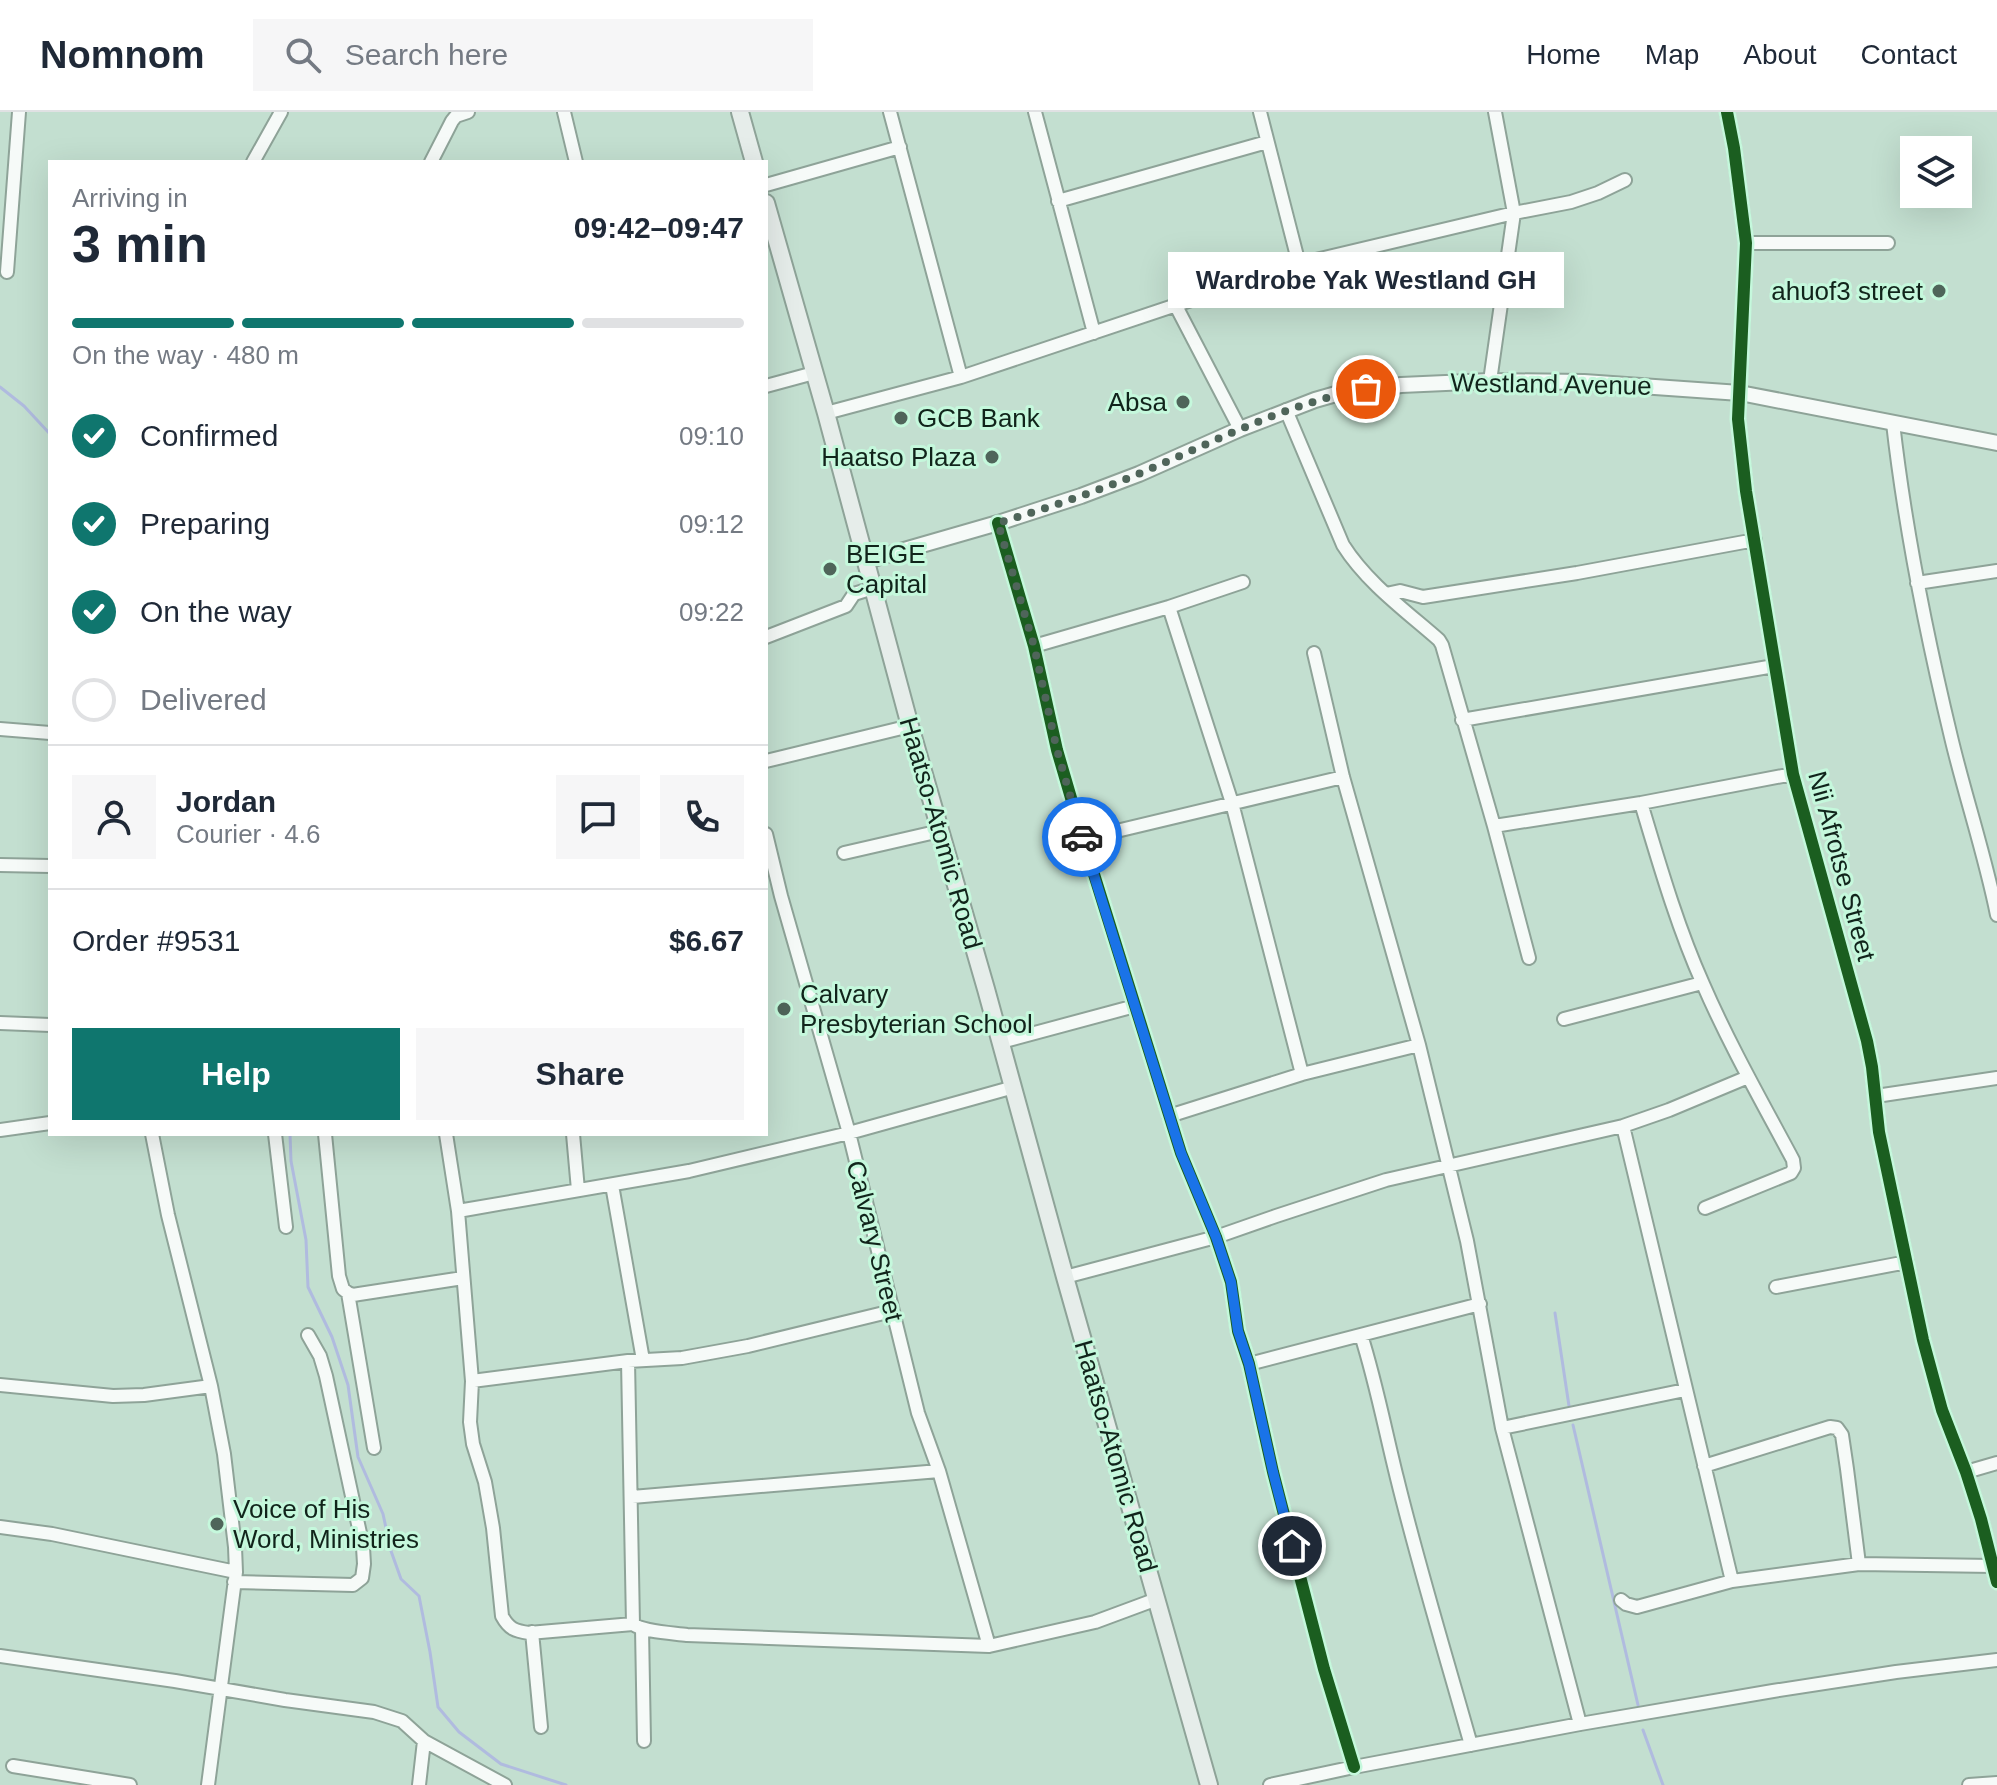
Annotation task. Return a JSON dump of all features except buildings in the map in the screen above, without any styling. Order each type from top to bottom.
[{"type":"main road","points":[[740,112],[753,160]]},
{"type":"main road","name":"Haatso-Atomic Road","points":[[768,210],[1209,1785]]},
{"type":"street","points":[[7,272],[19,112]]},
{"type":"street","points":[[254,160],[281,112]]},
{"type":"street","points":[[432,160],[452,121],[468,112]]},
{"type":"street","points":[[564,112],[576,160]]},
{"type":"street","points":[[890,112],[961,377]]},
{"type":"street","points":[[1035,112],[1094,333]]},
{"type":"street","points":[[1260,112],[1299,264]]},
{"type":"street","points":[[1490,381],[1514,213],[1495,112]]},
{"type":"street","name":"Nii Afrotse Street","points":[[1727,112],[1746,243],[1738,419],[1740,440],[1793,774],[1867,1041],[1879,1132],[1933,1382],[1966,1472],[1997,1582]]},
{"type":"street","points":[[1058,201],[1267,142]]},
{"type":"street","points":[[768,184],[900,147]]},
{"type":"street","points":[[826,413],[961,377],[1299,264],[1571,202],[1625,180]]},
{"type":"street","points":[[1746,243],[1888,243]]},
{"type":"street","points":[[1176,306],[1240,429]]},
{"type":"street","points":[[768,385],[814,373]]},
{"type":"street","name":"Westland Avenue","points":[[866,561],[998,523],[1119,482],[1286,410],[1366,389],[1438,382],[1584,382],[1740,393],[1997,443]]},
{"type":"street","points":[[1286,410],[1350,557],[1442,645],[1529,958]]},
{"type":"street","points":[[1893,423],[1899,480],[1917,583],[1951,739],[1997,915]]},
{"type":"street","points":[[998,523],[1034,646],[1057,750],[1083,839],[1169,1116],[1231,1282],[1238,1331],[1249,1364],[1273,1472],[1324,1669],[1354,1767]]},
{"type":"street","points":[[1386,594],[1400,591],[1423,597],[1577,573],[1755,540]]},
{"type":"street","points":[[1917,583],[1997,571]]},
{"type":"street","points":[[1034,646],[1243,582]]},
{"type":"street","points":[[768,636],[846,606],[854,594],[873,588]]},
{"type":"street","points":[[1417,621],[1423,597]]},
{"type":"street","points":[[1169,607],[1232,803],[1302,1074]]},
{"type":"street","points":[[1314,653],[1343,777],[1419,1045],[1467,1241],[1502,1428],[1580,1724]]},
{"type":"street","points":[[1462,720],[1774,666]]},
{"type":"street","points":[[768,761],[910,726]]},
{"type":"street","points":[[0,729],[48,733]]},
{"type":"street","points":[[1494,826],[1641,803],[1793,774]]},
{"type":"street","points":[[1083,839],[1343,777]]},
{"type":"street","points":[[1641,803],[1671,900],[1702,983],[1793,1160],[1791,1173],[1705,1208]]},
{"type":"street","points":[[844,853],[940,831]]},
{"type":"street","name":"Calvary Street","points":[[768,842],[849,1133],[918,1413],[939,1471],[989,1646]]},
{"type":"street","points":[[0,865],[48,866]]},
{"type":"street","points":[[768,898],[781,896]]},
{"type":"street","points":[[1564,1019],[1702,983]]},
{"type":"street","points":[[1001,1042],[1135,1006]]},
{"type":"street","points":[[0,1023],[48,1025]]},
{"type":"street","points":[[1169,1116],[1302,1074],[1419,1045]]},
{"type":"street","points":[[1065,1277],[1216,1237],[1386,1180],[1623,1126],[1748,1077]]},
{"type":"street","points":[[1876,1096],[1997,1078]]},
{"type":"street","points":[[458,1211],[689,1171],[849,1133],[1014,1087]]},
{"type":"street","points":[[0,1130],[48,1123]]},
{"type":"street","points":[[1623,1126],[1732,1581]]},
{"type":"street","points":[[152,1136],[168,1215],[211,1386],[224,1454],[235,1547],[235,1577],[208,1785]]},
{"type":"street","points":[[275,1136],[286,1227]]},
{"type":"street","points":[[325,1136],[339,1276],[343,1289],[359,1294],[463,1278]]},
{"type":"street","points":[[446,1136],[458,1211],[472,1381],[470,1422],[493,1528],[502,1616],[513,1630],[532,1632],[638,1626],[687,1635],[989,1646],[1095,1622],[1157,1599]]},
{"type":"street","points":[[573,1136],[578,1190]]},
{"type":"street","points":[[612,1185],[643,1360]]},
{"type":"street","points":[[1776,1287],[1907,1262]]},
{"type":"street","points":[[348,1293],[374,1448]]},
{"type":"street","points":[[1249,1364],[1480,1304]]},
{"type":"street","points":[[472,1381],[628,1361],[682,1358],[748,1346],[892,1311]]},
{"type":"street","points":[[0,1527],[52,1534],[235,1577],[353,1585],[362,1578],[363,1547],[333,1405],[320,1356],[308,1335]]},
{"type":"street","points":[[1361,1335],[1429,1599],[1471,1745]]},
{"type":"street","points":[[628,1361],[644,1741]]},
{"type":"street","points":[[0,1385],[113,1396],[211,1386]]},
{"type":"street","points":[[1502,1428],[1685,1390]]},
{"type":"street","points":[[1704,1466],[1830,1427],[1837,1428],[1842,1435],[1859,1564]]},
{"type":"street","points":[[1966,1472],[1997,1463]]},
{"type":"street","points":[[632,1497],[939,1471]]},
{"type":"street","points":[[1621,1600],[1637,1607],[1732,1581],[1859,1564],[1993,1566]]},
{"type":"street","points":[[532,1632],[541,1727]]},
{"type":"street","points":[[0,1656],[374,1712],[402,1721],[424,1741],[505,1785]]},
{"type":"street","points":[[1270,1785],[1580,1724],[1819,1684],[1996,1661]]},
{"type":"street","points":[[419,1785],[424,1741]]},
{"type":"street","points":[[13,1766],[130,1785]]},
{"type":"street","points":[[1969,1785],[1997,1783]]},
{"type":"waterway","points":[[0,387],[24,406],[48,432]]},
{"type":"waterway","points":[[290,1136],[291,1161],[306,1240],[308,1287],[332,1337],[348,1385],[358,1457],[383,1514],[401,1579],[419,1596],[438,1707],[459,1732],[501,1764],[566,1785]]},
{"type":"waterway","points":[[1555,1313],[1569,1406]]},
{"type":"waterway","points":[[1573,1425],[1638,1705]]},
{"type":"waterway","points":[[1643,1730],[1663,1785]]},
{"type":"cycle path","points":[[1727,112],[1746,243],[1738,419],[1746,491],[1793,774],[1867,1041],[1879,1132],[1923,1340],[1942,1410],[1981,1519],[1997,1582]]},
{"type":"cycle path","points":[[998,523],[1034,646],[1057,750],[1083,839],[1181,1153],[1231,1282],[1238,1331],[1249,1364],[1273,1472],[1324,1669],[1354,1767]]},
{"type":"way so far","points":[[1082,837],[1057,750],[1034,646],[998,523],[1119,482],[1315,400],[1366,389]]},
{"type":"place","name":"ahuof3 street","points":[[1939,291]]},
{"type":"place","name":"Wardrobe Yak Westland GH","points":[[1366,389]]},
{"type":"place","name":"Absa","points":[[1183,402]]},
{"type":"place","name":"GCB Bank","points":[[901,418]]},
{"type":"place","name":"Haatso Plaza","points":[[992,457]]},
{"type":"place","name":"BEIGE Capital","points":[[830,569]]},
{"type":"place","name":"Calvary Presbyterian School","points":[[784,1009]]},
{"type":"place","name":"Voice of His Word, Ministries","points":[[217,1524]]},
{"type":"route","points":[[1082,837],[1181,1153],[1231,1282],[1238,1331],[1249,1364],[1292,1546]]}]
